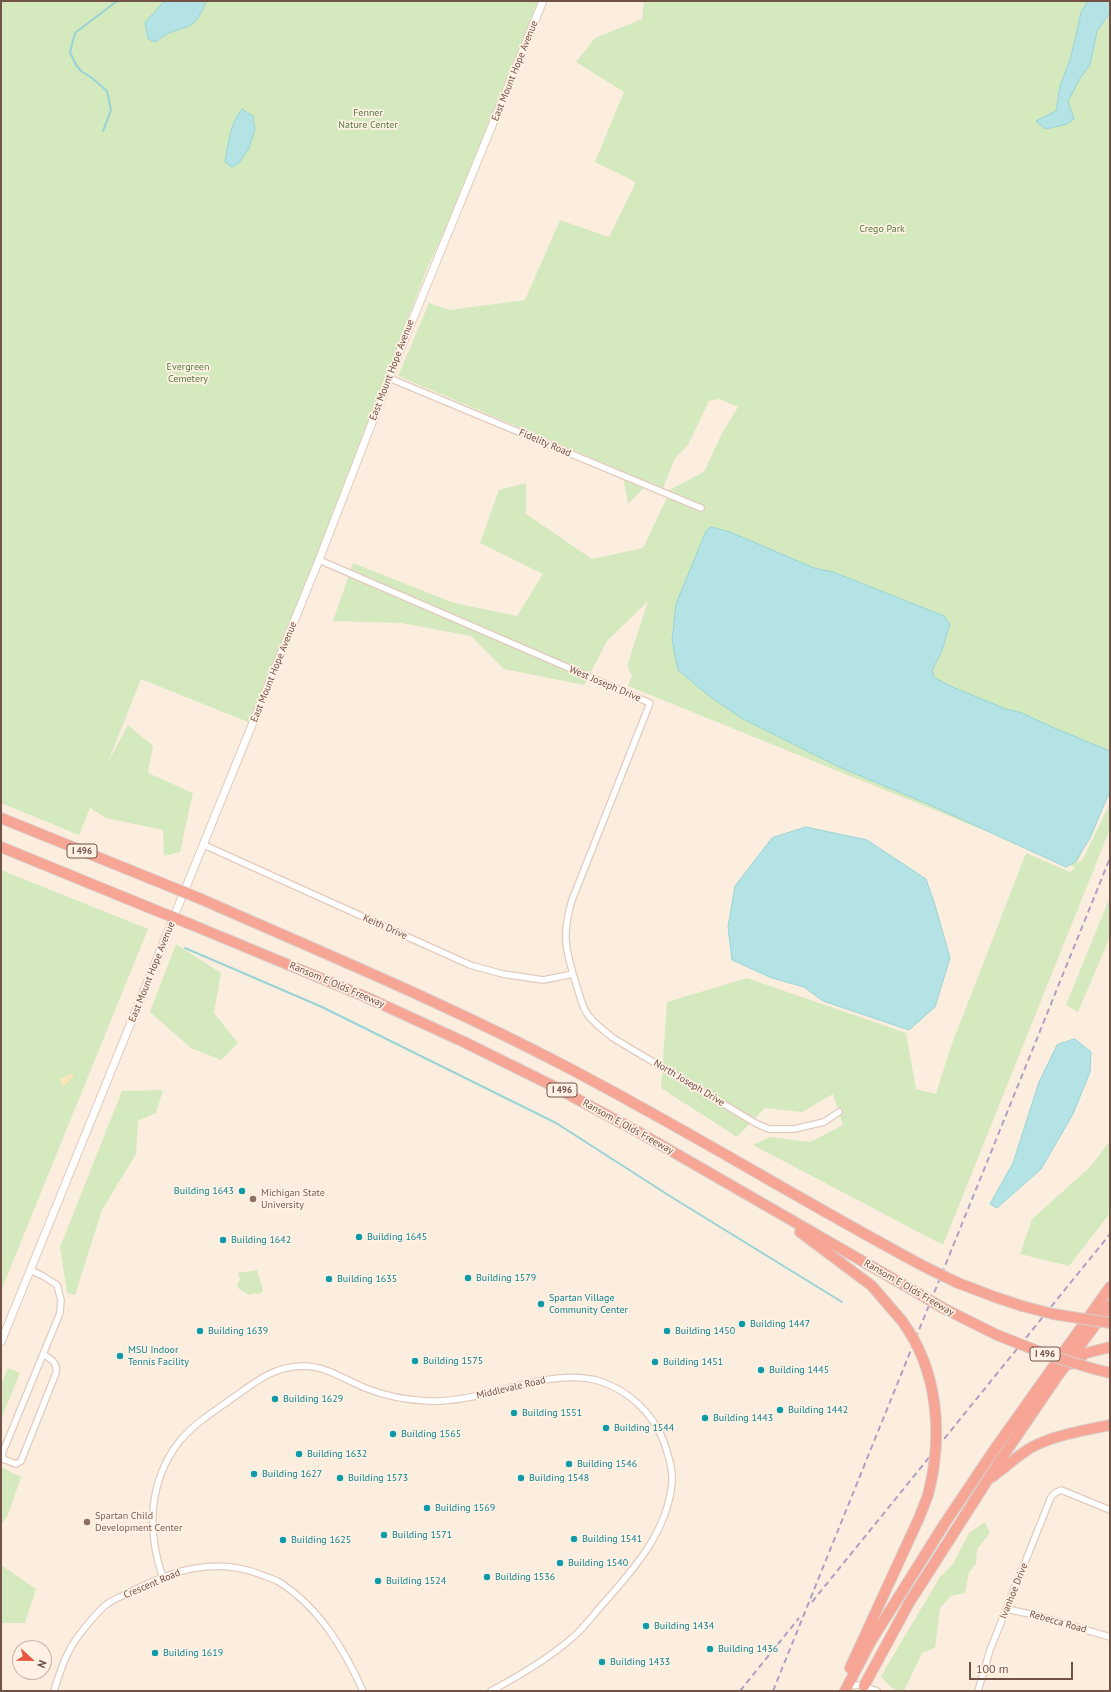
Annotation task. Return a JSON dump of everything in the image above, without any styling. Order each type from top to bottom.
[{"type":"highway","name":"I 496","points":[[1,818],[201,899],[417,995],[556,1061],[643,1107],[927,1268],[958,1283],[1022,1306],[1053,1314],[1110,1323]]},
{"type":"highway","name":"Ransom E Olds Freeway","points":[[1,847],[337,984],[500,1059],[589,1105],[943,1308],[997,1334],[1048,1355],[1110,1373]]},
{"type":"highway","points":[[757,1200],[864,1279],[881,1295],[902,1321],[921,1355],[934,1396],[937,1430],[936,1451],[928,1495],[845,1689]]},
{"type":"highway","points":[[845,1689],[871,1641],[893,1605],[992,1453],[1110,1287]]},
{"type":"highway","points":[[862,1688],[909,1603],[1001,1459],[1110,1305]]},
{"type":"highway","points":[[1057,1378],[1071,1364],[1086,1353],[1110,1346]]},
{"type":"highway","points":[[988,1481],[1014,1460],[1040,1443],[1110,1425]]},
{"type":"highway","points":[[992,1453],[1001,1459]]},
{"type":"street","name":"East Mount Hope Avenue","points":[[1,1342],[204,845],[319,560],[389,378],[543,1]]},
{"type":"street","name":"Fidelity Road","points":[[389,378],[701,508]]},
{"type":"street","name":"West Joseph Drive","points":[[319,560],[650,703],[572,900],[566,919],[566,951],[573,974]]},
{"type":"street","name":"Keith Drive","points":[[204,845],[470,965],[503,974],[543,980],[573,974]]},
{"type":"street","name":"North Joseph Drive","points":[[573,974],[582,1004],[587,1014],[602,1030],[757,1124],[769,1129],[794,1129],[824,1122],[839,1112]]},
{"type":"street","points":[[30,1270],[57,1285],[60,1300],[60,1313],[43,1354],[2,1454],[3,1459],[16,1464],[21,1461],[56,1373],[57,1368],[55,1363],[43,1354]]},
{"type":"street","name":"Middlevale Road","points":[[163,1578],[157,1563],[153,1539],[152,1513],[156,1487],[164,1466],[179,1442],[204,1419],[273,1371],[299,1366],[321,1368],[378,1392],[407,1399],[431,1401],[463,1399],[546,1380],[571,1377],[597,1381],[614,1387],[644,1409],[660,1432],[669,1456],[672,1474],[670,1492],[654,1539],[636,1566],[575,1636],[520,1674],[491,1691]]},
{"type":"street","name":"Ivanhoe Drive","points":[[978,1691],[990,1650],[1051,1498],[1055,1493],[1061,1490],[1110,1510]]},
{"type":"street","name":"Crescent Road","points":[[54,1691],[69,1650],[90,1622],[103,1609],[112,1602],[143,1586],[163,1578],[184,1570],[215,1565],[248,1569],[279,1582],[312,1609],[343,1651],[363,1691]]},
{"type":"street","name":"Rebecca Road","points":[[1006,1609],[1035,1615],[1110,1638]]},
{"type":"street","points":[[845,1689],[862,1688],[877,1691]]},
{"type":"green space","name":"Evergreen Cemetery","points":[[1,1],[543,1],[490,132],[427,269],[253,724],[141,679],[108,762],[128,725],[153,746],[148,773],[193,793],[180,852],[164,856],[163,830],[106,818],[90,808],[79,835],[1,803]]},
{"type":"green space","name":"Crego Park","points":[[644,1],[1110,1],[1110,783],[1077,864],[1083,859],[1110,803],[1110,829],[943,1245],[753,1145],[770,1137],[810,1142],[843,1125],[833,1094],[802,1112],[765,1108],[737,1137],[661,1088],[667,1002],[747,978],[906,1033],[916,1089],[936,1094],[950,1049],[1026,853],[1070,872],[1075,867],[628,686],[632,675],[627,666],[648,601],[607,641],[584,685],[504,669],[471,636],[401,623],[333,621],[353,563],[454,603],[517,616],[543,574],[480,543],[499,490],[526,483],[526,514],[592,559],[643,548],[671,489],[704,472],[721,435],[738,407],[719,399],[709,401],[688,445],[675,458],[663,488],[650,482],[628,504],[622,471],[398,376],[429,303],[449,310],[525,300],[560,220],[609,237],[636,182],[595,162],[624,92],[576,62],[595,38],[642,19]]},
{"type":"green space","points":[[1,870],[148,929],[1,1291]]},
{"type":"green space","points":[[1110,897],[1110,937],[1078,1012],[1066,1005]]},
{"type":"green space","points":[[176,944],[221,973],[214,1013],[238,1043],[221,1060],[191,1048],[150,1012]]},
{"type":"green space","points":[[163,1090],[156,1113],[138,1121],[136,1154],[102,1210],[75,1295],[67,1293],[60,1247],[122,1091]]},
{"type":"green space","points":[[1110,1141],[1110,1213],[1069,1266],[1020,1254],[1032,1219],[1089,1168]]},
{"type":"green space","points":[[257,1270],[263,1291],[260,1294],[254,1293],[250,1295],[239,1289],[237,1285],[240,1279],[238,1273]]},
{"type":"green space","points":[[8,1368],[20,1373],[1,1419],[1,1385]]},
{"type":"green space","points":[[1,1467],[21,1477],[8,1515],[1,1525]]},
{"type":"green space","points":[[985,1522],[990,1533],[977,1549],[976,1564],[969,1572],[965,1593],[951,1596],[940,1608],[935,1648],[922,1653],[904,1691],[893,1688],[881,1676],[940,1577],[953,1564],[969,1533]]},
{"type":"green space","points":[[1,1565],[36,1589],[25,1623],[1,1623]]},
{"type":"sand","points":[[73,1074],[73,1077],[63,1087],[60,1079]]},
{"type":"water","points":[[165,1],[206,1],[201,13],[190,25],[171,32],[156,42],[148,39],[145,23]]},
{"type":"water","points":[[1088,1],[1110,1],[1110,13],[1097,31],[1090,65],[1079,80],[1068,101],[1074,119],[1067,124],[1045,129],[1036,121],[1056,111],[1060,86],[1071,57],[1081,13]]},
{"type":"water","points":[[242,109],[253,116],[255,129],[249,148],[239,163],[232,167],[225,162],[227,148],[232,128]]},
{"type":"water","points":[[711,527],[730,532],[814,568],[833,572],[944,616],[950,624],[942,650],[932,671],[934,677],[950,686],[1006,709],[1022,713],[1110,751],[1110,791],[1090,838],[1075,862],[1066,867],[928,804],[837,766],[743,719],[709,696],[678,670],[672,640],[676,604],[706,531]]},
{"type":"water","points":[[806,827],[867,840],[926,879],[950,958],[935,1007],[909,1030],[823,1001],[804,987],[772,978],[732,960],[728,927],[735,886],[772,838]]},
{"type":"water","points":[[1075,1039],[1091,1052],[1090,1072],[1073,1114],[1041,1169],[997,1208],[990,1204],[1013,1163],[1039,1082],[1057,1045]]},
{"type":"waterway","points":[[103,131],[111,110],[107,91],[81,71],[76,65],[70,52],[75,33],[117,1]]},
{"type":"waterway","points":[[185,948],[322,1007],[556,1123],[673,1198],[842,1302]]},
{"type":"railway","points":[[773,1691],[1110,858]]},
{"type":"railway","points":[[812,1602],[1110,1234]]},
{"type":"railway","points":[[740,1691],[799,1618]]},
{"type":"place","name":"Building 1643","points":[[242,1191]]},
{"type":"place","name":"Michigan State University","points":[[253,1199]]},
{"type":"place","name":"Building 1645","points":[[359,1237]]},
{"type":"place","name":"Building 1642","points":[[223,1240]]},
{"type":"place","name":"Building 1579","points":[[468,1278]]},
{"type":"place","name":"Building 1635","points":[[329,1279]]},
{"type":"place","name":"Spartan Village Community Center","points":[[541,1304]]},
{"type":"place","name":"Building 1447","points":[[742,1324]]},
{"type":"place","name":"Building 1639","points":[[200,1331]]},
{"type":"place","name":"Building 1450","points":[[667,1331]]},
{"type":"place","name":"MSU Indoor Tennis Facility","points":[[120,1356]]},
{"type":"place","name":"Building 1575","points":[[415,1361]]},
{"type":"place","name":"Building 1451","points":[[655,1362]]},
{"type":"place","name":"Building 1445","points":[[761,1370]]},
{"type":"place","name":"Building 1629","points":[[275,1399]]},
{"type":"place","name":"Building 1442","points":[[780,1410]]},
{"type":"place","name":"Building 1551","points":[[514,1413]]},
{"type":"place","name":"Building 1443","points":[[705,1418]]},
{"type":"place","name":"Building 1544","points":[[606,1428]]},
{"type":"place","name":"Building 1565","points":[[393,1434]]},
{"type":"place","name":"Building 1632","points":[[299,1454]]},
{"type":"place","name":"Building 1546","points":[[569,1464]]},
{"type":"place","name":"Building 1627","points":[[254,1474]]},
{"type":"place","name":"Building 1573","points":[[340,1478]]},
{"type":"place","name":"Building 1548","points":[[521,1478]]},
{"type":"place","name":"Building 1569","points":[[427,1508]]},
{"type":"place","name":"Spartan Child Development Center","points":[[87,1522]]},
{"type":"place","name":"Building 1571","points":[[384,1535]]},
{"type":"place","name":"Building 1541","points":[[574,1539]]},
{"type":"place","name":"Building 1625","points":[[283,1540]]},
{"type":"place","name":"Building 1540","points":[[560,1563]]},
{"type":"place","name":"Building 1536","points":[[487,1577]]},
{"type":"place","name":"Building 1524","points":[[378,1581]]},
{"type":"place","name":"Building 1434","points":[[646,1626]]},
{"type":"place","name":"Building 1436","points":[[710,1649]]},
{"type":"place","name":"Building 1619","points":[[155,1653]]},
{"type":"place","name":"Building 1433","points":[[602,1662]]},
{"type":"park label","name":"Fenner Nature Center","points":[[368,118]]}]
